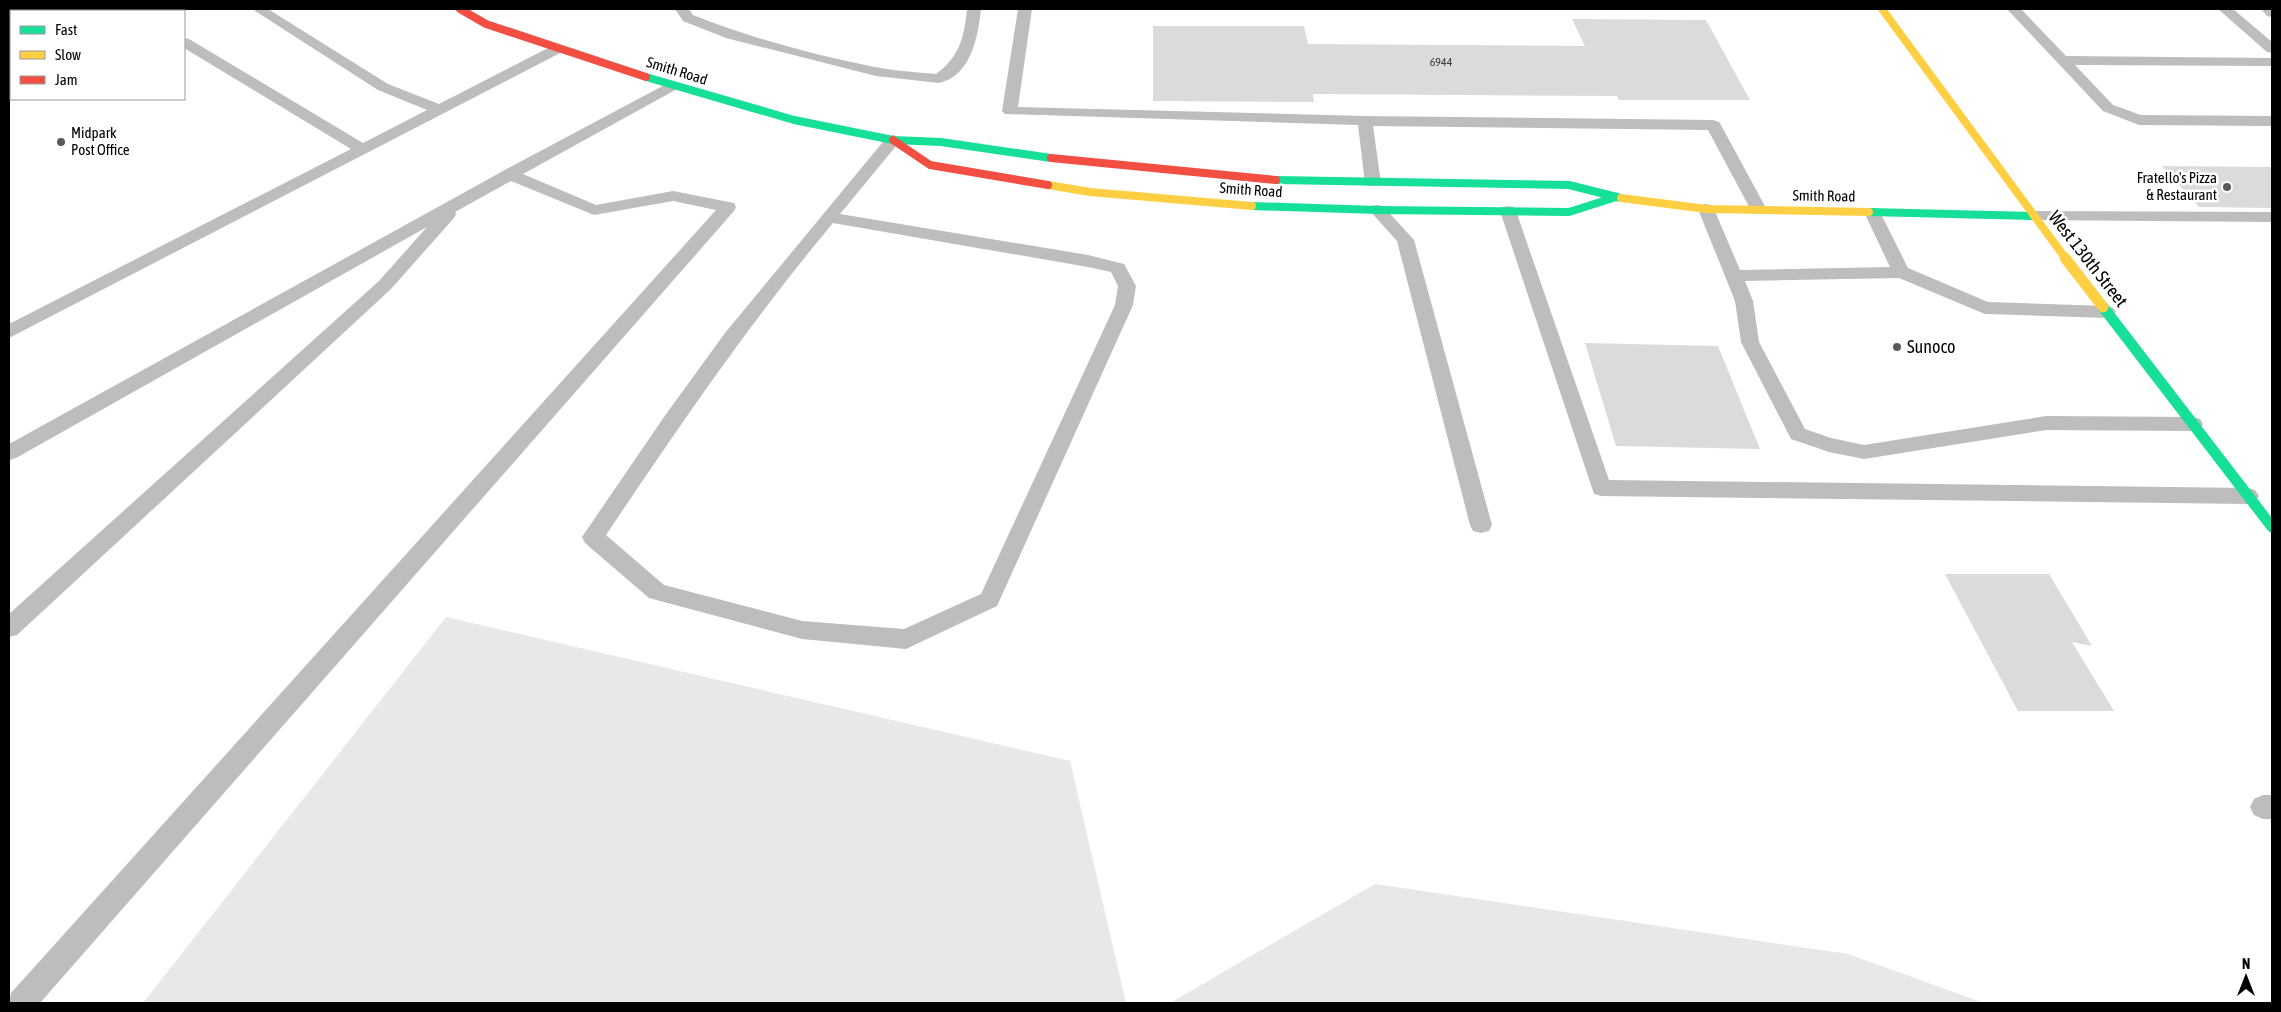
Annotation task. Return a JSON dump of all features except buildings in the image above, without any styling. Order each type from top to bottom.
[{"type":"main road","name":"Smith Road","points":[[460,9],[486,24],[672,86],[794,120],[892,140],[941,142],[998,152],[1109,165],[1274,180],[1568,185],[1616,197],[1706,209],[2033,216]]},
{"type":"main road","name":"West 130th Street","points":[[1882,9],[2033,216],[2272,526]]},
{"type":"main road","name":"Smith Road","points":[[892,140],[930,165],[1090,192],[1264,206],[1377,210],[1569,212],[1616,197]]},
{"type":"lane","points":[[259,9],[383,87],[440,110]]},
{"type":"lane","points":[[682,9],[688,18],[714,28],[795,52],[876,72],[939,79],[957,66],[970,36],[974,9]]},
{"type":"lane","points":[[1025,9],[1010,111],[1365,121],[1713,125],[1759,210]]},
{"type":"lane","points":[[2014,9],[2108,108],[2139,120],[2272,120]]},
{"type":"lane","points":[[2225,9],[2272,49]]},
{"type":"lane","points":[[2268,9],[2272,13]]},
{"type":"lane","points":[[185,43],[363,149]]},
{"type":"lane","points":[[9,332],[557,49]]},
{"type":"lane","points":[[2063,60],[2272,62]]},
{"type":"lane","points":[[9,453],[459,202],[672,86]]},
{"type":"lane","points":[[1365,121],[1373,183]]},
{"type":"lane","points":[[829,217],[1088,260],[1118,268],[1127,286],[1124,305],[989,600],[906,638],[802,630],[657,592],[593,537],[752,311],[892,140]]},
{"type":"lane","points":[[21,1003],[728,206],[673,196],[594,210],[510,174]]},
{"type":"lane","points":[[9,628],[385,285],[459,202]]},
{"type":"lane","points":[[1706,209],[1744,301],[1750,342],[1798,434],[1829,446],[1864,452],[2046,423],[2193,424]]},
{"type":"lane","points":[[1377,210],[1405,240],[1481,525]]},
{"type":"lane","points":[[1508,211],[1601,488],[2248,496]]},
{"type":"lane","points":[[1872,212],[1901,272]]},
{"type":"lane","points":[[2033,216],[2272,217]]},
{"type":"lane","points":[[1734,276],[1901,272],[1985,308],[2107,312]]},
{"type":"shaded area","points":[[446,617],[1070,761],[1126,1003],[143,1003]]},
{"type":"shaded area","points":[[1375,884],[1848,954],[1984,1003],[1170,1003]]},
{"type":"traffic: fast","points":[[646,77],[794,120],[893,140],[941,142],[1051,158]]},
{"type":"traffic: fast","points":[[1276,180],[1569,185],[1621,198]]},
{"type":"traffic: fast","points":[[1252,206],[1377,210],[1569,212],[1616,197]]},
{"type":"traffic: fast","points":[[1869,212],[2033,216]]},
{"type":"traffic: fast","points":[[2103,307],[2272,527]]},
{"type":"traffic: slow","points":[[1882,9],[2033,216],[2103,307]]},
{"type":"traffic: slow","points":[[1048,185],[1090,192],[1252,206]]},
{"type":"traffic: slow","points":[[1621,198],[1706,209],[1869,212]]},
{"type":"traffic: jam","points":[[460,9],[486,24],[646,77]]},
{"type":"traffic: jam","points":[[893,140],[930,165],[1048,185]]},
{"type":"traffic: jam","points":[[1051,158],[1276,180]]},
{"type":"place","name":"Midpark Post Office","points":[[61,142]]},
{"type":"place","name":"Fratello's Pizza & Restaurant","points":[[2227,187]]},
{"type":"place","name":"Sunoco","points":[[1897,347]]}]
